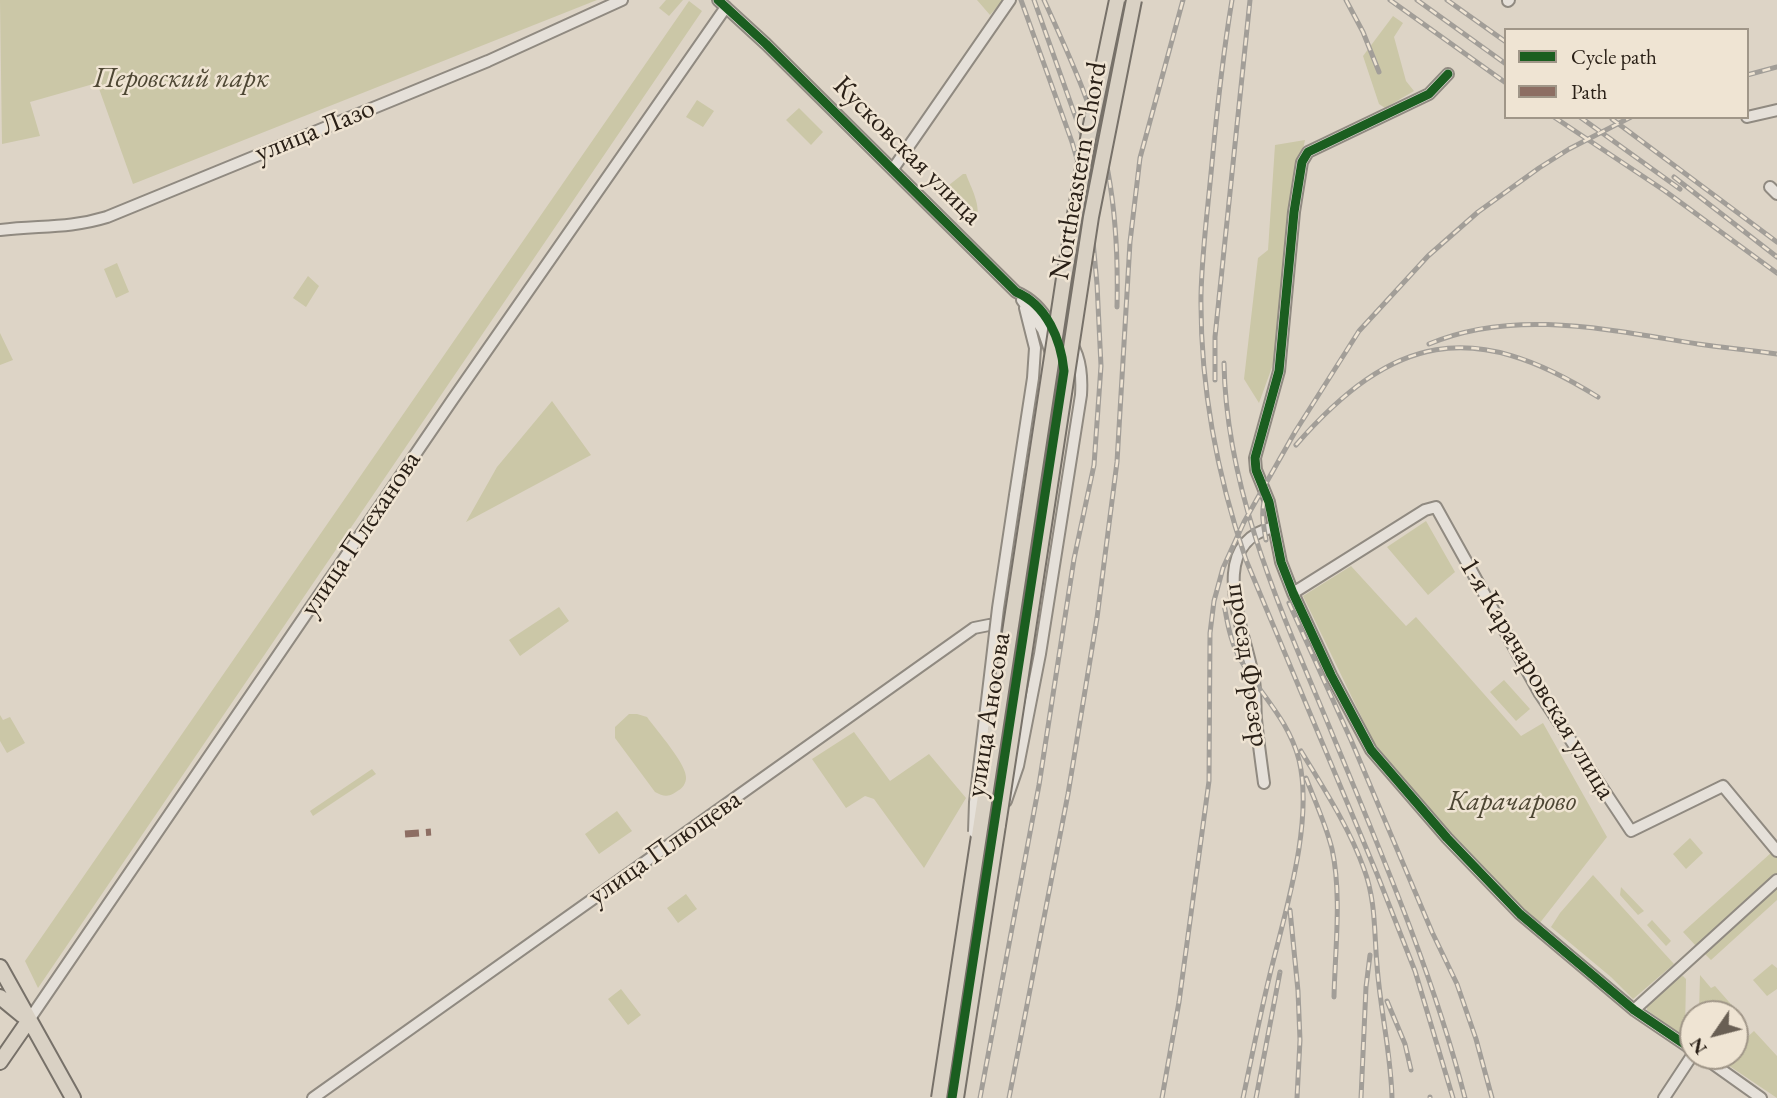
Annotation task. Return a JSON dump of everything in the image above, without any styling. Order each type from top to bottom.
[{"type":"main road","name":"Northeastern Chord","points":[[939,1098],[1072,228],[1117,0]]},
{"type":"main road","name":"Northeastern Chord","points":[[954,1098],[1091,217],[1134,0]]},
{"type":"main road","points":[[0,967],[73,1098]]},
{"type":"main road","points":[[0,997],[29,1020]]},
{"type":"main road","points":[[0,1011],[29,1020]]},
{"type":"main road","name":"улица Плеханова","points":[[0,1062],[29,1020]]},
{"type":"street","name":"улица Лазо","points":[[0,230],[61,227],[107,217],[488,61],[622,0]]},
{"type":"street","points":[[893,169],[1010,0]]},
{"type":"street","name":"Кусковская улица","points":[[722,4],[893,169],[1020,297],[1031,301],[1044,314],[1057,338]]},
{"type":"street","name":"улица Плеханова","points":[[29,1020],[722,4]]},
{"type":"street","points":[[1448,74],[1429,94],[1308,152],[1302,162],[1294,212],[1279,372],[1255,458],[1256,470],[1269,502],[1281,562],[1293,593],[1331,675],[1371,750],[1447,838],[1543,935],[1634,1010],[1679,1042]]},
{"type":"street","points":[[1749,116],[1777,110]]},
{"type":"street","points":[[974,867],[976,789],[998,608],[1035,348],[1020,297]]},
{"type":"street","name":"улица Аносова","points":[[939,1098],[1053,370],[1053,360],[1043,330],[1020,297]]},
{"type":"street","points":[[998,825],[1018,766],[1040,654],[1081,395],[1080,359],[1058,324],[1044,314]]},
{"type":"street","name":"улица Аносова","points":[[954,1098],[1064,371],[1057,338]]},
{"type":"street","name":"1-я Карачаровская улица","points":[[1293,593],[1425,510],[1436,507],[1540,694],[1631,831],[1723,786],[1777,851]]},
{"type":"street","name":"проезд Фрезер","points":[[1264,783],[1254,681],[1234,599],[1233,579],[1237,559],[1251,536],[1257,531],[1274,527]]},
{"type":"street","name":"улица Плющева","points":[[313,1098],[974,628],[989,625],[1025,631]]},
{"type":"street","points":[[1634,1010],[1777,880]]},
{"type":"street","points":[[1664,1098],[1682,1070]]},
{"type":"street","points":[[1722,1070],[1761,1098]]},
{"type":"green space","name":"Перовский парк","points":[[0,0],[597,0],[133,184],[97,83],[30,102],[40,136],[2,144]]},
{"type":"green space","points":[[666,0],[683,0],[669,16],[659,8]]},
{"type":"green space","points":[[977,0],[1003,0],[990,15]]},
{"type":"green space","points":[[689,1],[702,11],[38,988],[25,961]]},
{"type":"green space","points":[[1393,16],[1403,23],[1394,37],[1406,81],[1414,91],[1385,108],[1379,104],[1363,56]]},
{"type":"green space","points":[[697,100],[714,111],[703,127],[686,117]]},
{"type":"green space","points":[[799,108],[823,132],[811,145],[786,120]]},
{"type":"green space","points":[[1305,140],[1292,202],[1275,359],[1259,403],[1244,379],[1258,258],[1268,250],[1275,145]]},
{"type":"green space","points":[[966,174],[975,197],[978,209],[976,221],[944,189]]},
{"type":"green space","points":[[117,263],[129,292],[116,298],[104,269]]},
{"type":"green space","points":[[308,276],[319,286],[306,307],[293,298]]},
{"type":"green space","points":[[0,333],[13,360],[0,365]]},
{"type":"green space","points":[[552,401],[591,455],[466,522],[497,467]]},
{"type":"green space","points":[[1426,521],[1455,572],[1428,595],[1387,547]]},
{"type":"green space","name":"Карачарово","points":[[1351,566],[1406,626],[1416,617],[1521,736],[1543,723],[1607,837],[1539,924],[1447,831],[1374,743],[1303,596]]},
{"type":"green space","points":[[559,607],[569,621],[520,656],[509,640]]},
{"type":"green space","points":[[1504,680],[1530,709],[1516,721],[1490,692]]},
{"type":"green space","points":[[629,714],[647,717],[682,765],[686,779],[684,785],[673,794],[665,796],[655,792],[615,738],[615,727]]},
{"type":"green space","points":[[0,715],[3,720],[10,717],[25,743],[7,753],[0,741]]},
{"type":"green space","points":[[854,732],[890,781],[929,754],[966,798],[924,868],[874,799],[865,796],[846,808],[812,759]]},
{"type":"green space","points":[[372,769],[376,774],[313,816],[310,811]]},
{"type":"green space","points":[[617,811],[632,831],[599,854],[585,834]]},
{"type":"green space","points":[[1690,838],[1703,853],[1686,869],[1673,854]]},
{"type":"green space","points":[[1772,852],[1777,857],[1777,873],[1696,946],[1683,932]]},
{"type":"green space","points":[[1593,875],[1674,964],[1633,999],[1551,927]]},
{"type":"green space","points":[[1621,887],[1644,911],[1638,915],[1620,895]]},
{"type":"green space","points":[[1777,887],[1777,900],[1711,960],[1704,953]]},
{"type":"green space","points":[[686,894],[697,909],[678,923],[667,908]]},
{"type":"green space","points":[[1652,920],[1671,941],[1666,946],[1647,925]]},
{"type":"green space","points":[[1772,964],[1777,968],[1777,989],[1767,996],[1753,980]]},
{"type":"green space","points":[[1700,975],[1711,988],[1715,986],[1727,1000],[1699,1000]]},
{"type":"green space","points":[[1679,977],[1686,979],[1686,1000],[1679,1000],[1679,1033],[1647,1010],[1647,1007]]},
{"type":"green space","points":[[621,989],[641,1015],[628,1025],[608,999]]},
{"type":"green space","points":[[1754,1031],[1777,1056],[1777,1098],[1735,1070],[1749,1070],[1749,1035]]},
{"type":"railway","points":[[980,1098],[1039,785],[1074,559],[1094,465],[1101,366],[1092,231],[1082,176],[1021,0]]},
{"type":"railway","points":[[1034,0],[1083,138],[1092,182]]},
{"type":"railway","points":[[1044,0],[1081,84],[1103,150],[1115,222],[1117,307]]},
{"type":"railway","points":[[1009,1098],[1068,794],[1097,618],[1117,462],[1130,242],[1140,158],[1183,0]]},
{"type":"railway","points":[[1232,0],[1216,122],[1201,295],[1201,329],[1212,429],[1246,560],[1415,971],[1453,1098]]},
{"type":"railway","points":[[1215,380],[1215,337],[1250,0]]},
{"type":"railway","points":[[1346,0],[1363,32],[1379,72]]},
{"type":"railway","points":[[1390,0],[1504,82]]},
{"type":"railway","points":[[1417,0],[1504,63]]},
{"type":"railway","points":[[1447,0],[1504,41]]},
{"type":"railway","points":[[1749,74],[1777,67]]},
{"type":"railway","points":[[1557,119],[1665,191],[1777,273]]},
{"type":"railway","points":[[1583,119],[1680,189]]},
{"type":"railway","points":[[1612,119],[1777,242]]},
{"type":"railway","points":[[1162,1098],[1179,1002],[1209,781],[1210,633],[1214,601],[1223,568],[1244,522],[1295,432],[1359,331],[1428,256],[1478,212],[1539,168],[1627,119]]},
{"type":"railway","points":[[1674,177],[1777,257]]},
{"type":"railway","points":[[1429,344],[1461,333],[1528,324],[1597,328],[1777,354]]},
{"type":"railway","points":[[1296,445],[1332,408],[1366,380],[1401,360],[1436,350],[1473,348],[1511,356],[1553,372],[1598,397]]},
{"type":"railway","points":[[1224,363],[1234,457],[1259,549],[1421,956],[1465,1098]]},
{"type":"railway","points":[[1266,540],[1263,510],[1267,493]]},
{"type":"railway","points":[[1289,603],[1457,984],[1492,1098]]},
{"type":"railway","points":[[1224,604],[1238,655],[1288,731],[1299,760],[1303,784],[1303,811],[1296,867],[1243,1098]]},
{"type":"railway","points":[[1301,751],[1344,823],[1368,881],[1373,905],[1378,982],[1392,1098]]},
{"type":"railway","points":[[1306,778],[1327,831],[1335,867],[1337,904],[1334,997]]},
{"type":"railway","points":[[1290,910],[1300,1040],[1297,1098]]},
{"type":"railway","points":[[1361,1098],[1370,955]]},
{"type":"railway","points":[[1256,1098],[1280,972]]},
{"type":"railway","points":[[1387,1001],[1405,1044],[1411,1070]]},
{"type":"marked path","points":[[405,834],[431,832]]},
{"type":"cycle path","points":[[718,0],[766,44],[1016,292],[1036,305],[1050,325],[1060,347],[1064,371],[952,1098]]},
{"type":"cycle path","points":[[1448,74],[1429,94],[1308,152],[1302,162],[1294,212],[1279,371],[1255,458],[1256,470],[1269,502],[1281,562],[1293,593],[1331,675],[1371,750],[1447,838],[1520,914],[1634,1010],[1679,1041]]}]
